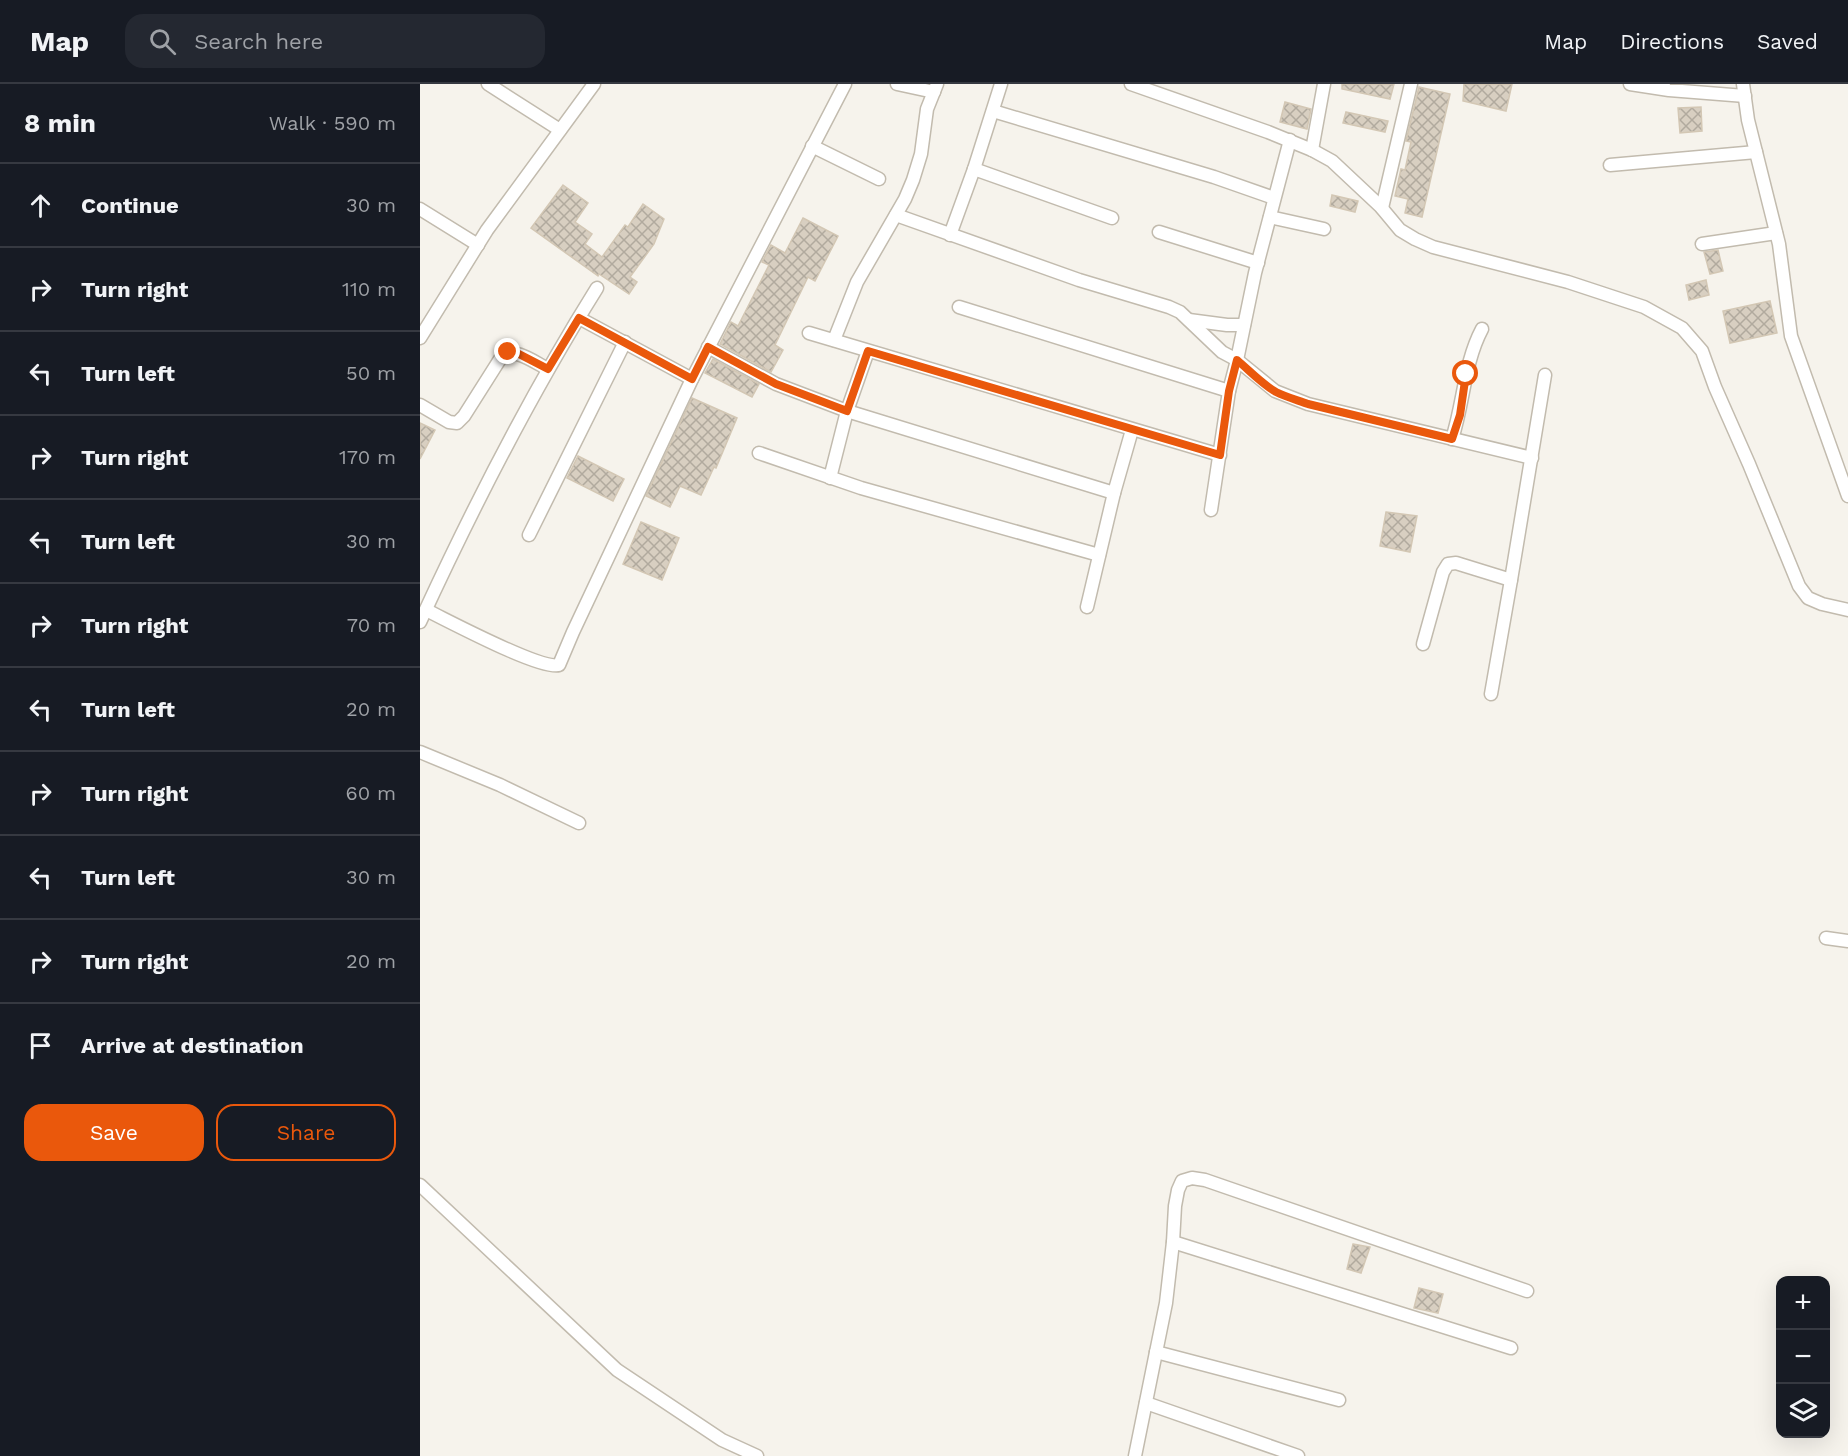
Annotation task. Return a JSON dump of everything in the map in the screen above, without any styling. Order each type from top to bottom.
[{"type":"street","points":[[488,84],[560,130]]},
{"type":"street","points":[[420,338],[478,245],[593,84]]},
{"type":"street","points":[[426,610],[530,659],[554,666],[559,664],[692,379],[844,84]]},
{"type":"street","points":[[834,340],[857,282],[896,215],[913,180],[921,154],[927,109],[935,88],[897,84]]},
{"type":"street","points":[[950,235],[1001,84]]},
{"type":"street","points":[[1131,84],[1312,150],[1332,161],[1382,208],[1400,230],[1433,247],[1568,282],[1633,303],[1682,328],[1702,351],[1799,586],[1808,598],[1848,610]]},
{"type":"street","points":[[1312,150],[1324,84]]},
{"type":"street","points":[[1382,208],[1411,84]]},
{"type":"street","points":[[1630,84],[1669,90],[1744,90],[1748,120],[1779,244],[1791,336],[1848,496]]},
{"type":"street","points":[[993,111],[1214,177],[1274,198]]},
{"type":"street","points":[[1211,510],[1229,391],[1258,263],[1290,141]]},
{"type":"street","points":[[812,146],[879,179]]},
{"type":"street","points":[[1610,165],[1756,153]]},
{"type":"street","points":[[974,169],[1112,218]]},
{"type":"street","points":[[420,209],[478,245]]},
{"type":"street","points":[[896,215],[1078,280],[1180,312],[1222,352],[1237,360],[1260,381],[1287,397],[1532,458]]},
{"type":"street","points":[[1270,217],[1324,229]]},
{"type":"street","points":[[1160,232],[1258,263]]},
{"type":"street","points":[[1702,244],[1776,233]]},
{"type":"street","points":[[420,622],[445,567],[548,369],[597,288]]},
{"type":"street","points":[[959,307],[1229,391]]},
{"type":"street","points":[[579,318],[692,379]]},
{"type":"street","points":[[1189,320],[1244,325]]},
{"type":"street","points":[[1452,439],[1460,415],[1466,374],[1474,345],[1482,329]]},
{"type":"street","points":[[809,333],[1220,455]]},
{"type":"street","points":[[529,535],[625,342]]},
{"type":"street","points":[[708,347],[776,384],[847,411],[1114,493]]},
{"type":"street","points":[[830,478],[847,411],[868,351]]},
{"type":"street","points":[[420,405],[449,422],[457,423],[464,416],[502,356],[508,352],[517,353],[548,369]]},
{"type":"street","points":[[1491,694],[1545,375]]},
{"type":"street","points":[[1087,607],[1114,493],[1132,430]]},
{"type":"street","points":[[759,453],[861,488],[1099,555]]},
{"type":"street","points":[[1423,644],[1443,572],[1448,564],[1456,563],[1512,580]]},
{"type":"street","points":[[420,752],[500,785],[579,823]]},
{"type":"street","points":[[1826,938],[1848,941]]},
{"type":"street","points":[[1135,1456],[1166,1303],[1175,1206],[1182,1181],[1192,1178],[1216,1184],[1527,1291]]},
{"type":"street","points":[[420,1185],[617,1370],[722,1440],[757,1456]]},
{"type":"street","points":[[1173,1242],[1511,1348]]},
{"type":"street","points":[[1156,1352],[1339,1400]]},
{"type":"street","points":[[1146,1403],[1298,1456]]},
{"type":"building","points":[[1342,84],[1394,84],[1390,99],[1342,89]]},
{"type":"building","points":[[1464,84],[1512,84],[1506,111],[1463,101]]},
{"type":"building","points":[[1419,87],[1450,94],[1422,217],[1405,213],[1408,199],[1395,196],[1401,169],[1405,170],[1411,142],[1406,141]]},
{"type":"building","points":[[1285,102],[1311,109],[1307,129],[1280,122]]},
{"type":"building","points":[[1701,107],[1702,131],[1680,133],[1678,108]]},
{"type":"building","points":[[1346,112],[1388,121],[1385,132],[1343,123]]},
{"type":"building","points":[[563,185],[588,203],[575,222],[592,234],[585,244],[602,257],[625,225],[628,227],[643,204],[664,219],[654,244],[630,277],[637,282],[629,294],[599,274],[598,276],[531,228]]},
{"type":"building","points":[[1332,195],[1358,201],[1355,212],[1330,206]]},
{"type":"building","points":[[803,218],[838,236],[815,281],[808,277],[775,345],[783,350],[771,372],[720,344],[731,322],[738,326],[769,265],[762,262],[771,245],[785,253]]},
{"type":"building","points":[[1718,250],[1723,271],[1710,274],[1704,252]]},
{"type":"building","points":[[1706,280],[1709,295],[1689,300],[1686,285]]},
{"type":"building","points":[[1770,301],[1777,333],[1730,343],[1723,311]]},
{"type":"building","points":[[713,359],[759,384],[752,397],[705,373]]},
{"type":"building","points":[[692,398],[737,418],[716,468],[714,467],[701,495],[680,486],[670,507],[646,496]]},
{"type":"building","points":[[420,423],[435,430],[420,459]]},
{"type":"building","points":[[578,456],[624,479],[613,501],[567,478]]},
{"type":"building","points":[[1386,512],[1417,516],[1410,552],[1380,546]]},
{"type":"building","points":[[641,522],[679,538],[662,580],[623,564]]},
{"type":"building","points":[[1353,1244],[1370,1247],[1361,1273],[1347,1269]]},
{"type":"building","points":[[1419,1288],[1443,1294],[1438,1313],[1414,1308]]},
{"type":"route","points":[[508,352],[517,353],[548,369],[579,318],[692,379],[708,347],[776,384],[847,411],[868,351],[1220,455],[1229,391],[1237,360],[1260,381],[1287,397],[1452,439],[1460,415],[1466,374]]}]
